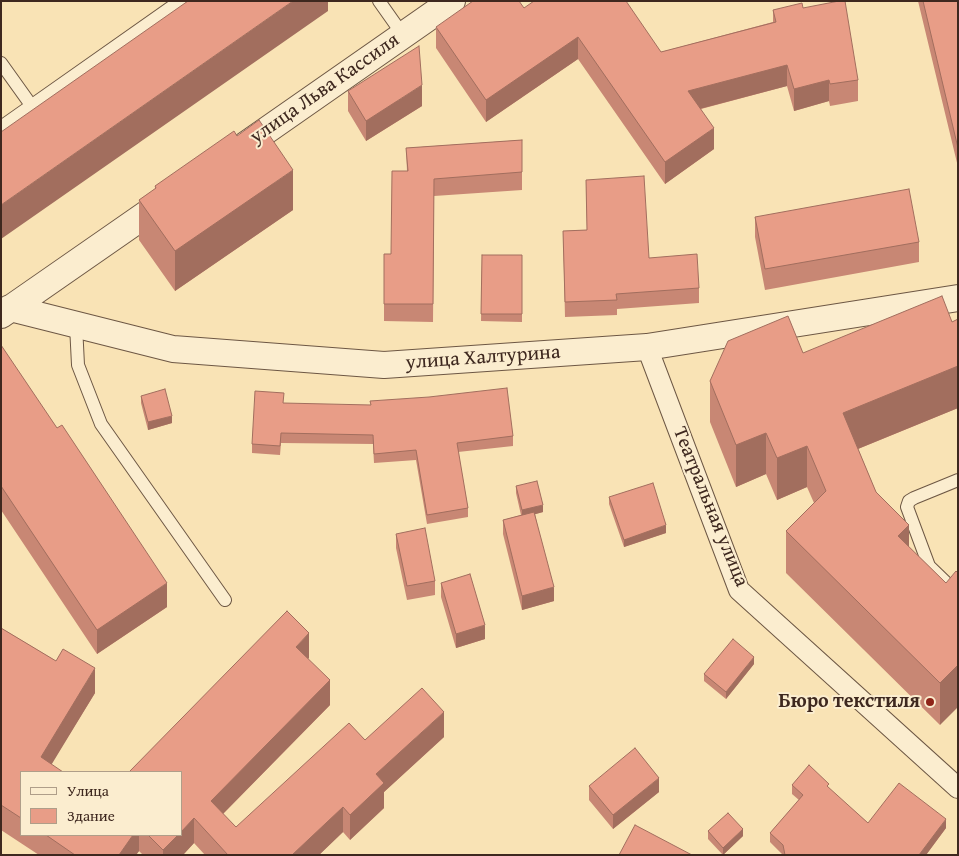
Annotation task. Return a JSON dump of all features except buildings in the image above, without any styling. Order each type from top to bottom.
[{"type":"street","name":"улица Льва Кассиля","points":[[215,166],[452,1]]},
{"type":"street","points":[[6,312],[190,183]]},
{"type":"street","name":"улица Халтурина","points":[[6,312],[76,325],[173,349],[384,365],[647,347],[958,298]]},
{"type":"street","name":"Театральная улица","points":[[647,347],[739,590],[958,788]]},
{"type":"lane","points":[[1,127],[180,1]]},
{"type":"lane","points":[[378,1],[403,35]]},
{"type":"lane","points":[[1,63],[31,105]]},
{"type":"lane","points":[[76,325],[78,365],[101,424],[225,600]]},
{"type":"lane","points":[[958,480],[909,501],[907,507],[929,566],[958,594]]},
{"type":"place","name":"Бюро текстиля","points":[[930,702]]}]
